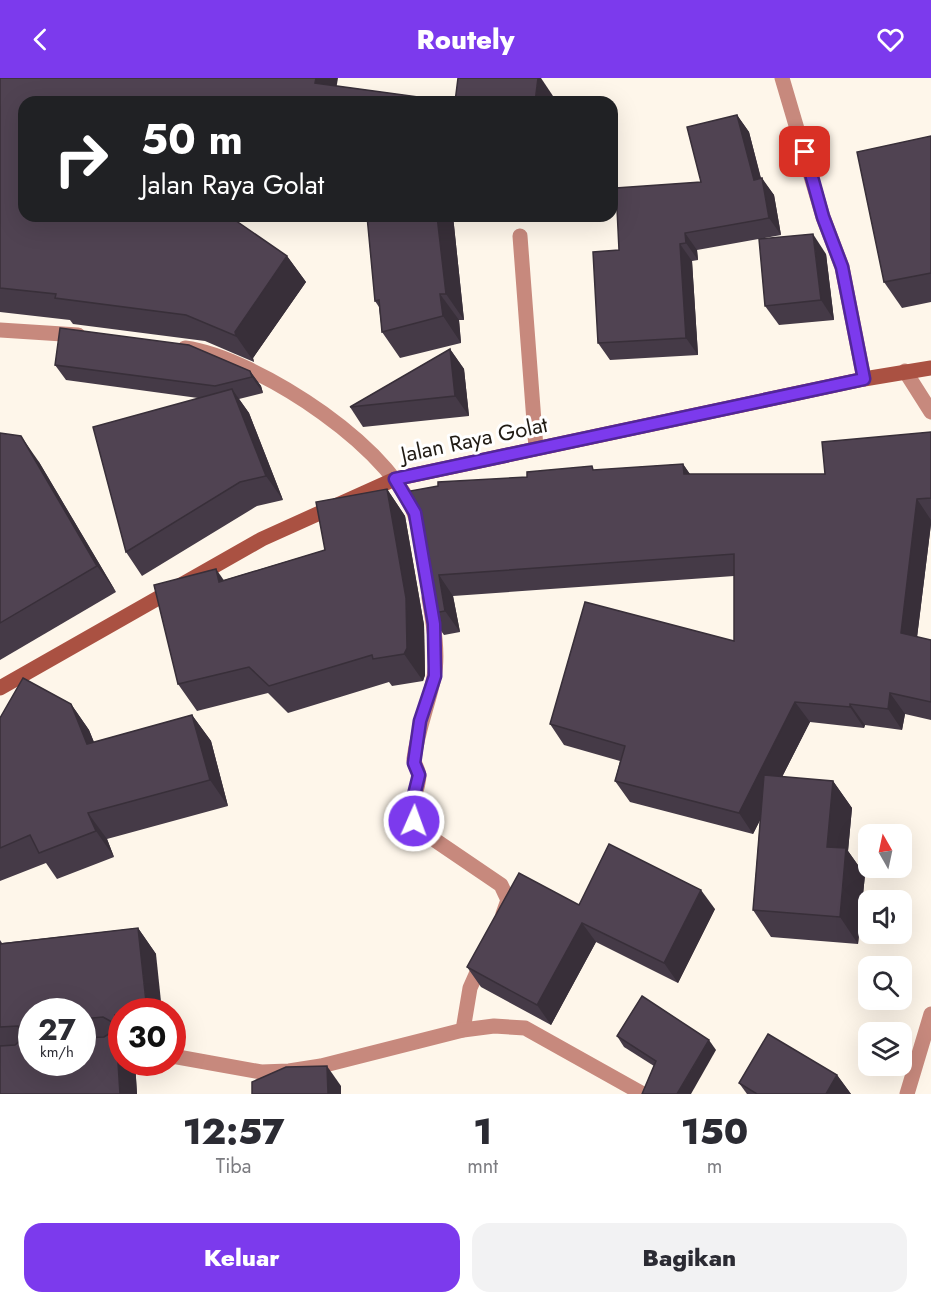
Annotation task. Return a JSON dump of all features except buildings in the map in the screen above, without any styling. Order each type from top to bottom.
[{"type":"main road","name":"Jalan Raya Golat","points":[[0,688],[262,539],[395,479],[864,379],[931,368]]},
{"type":"street","points":[[782,78],[823,217],[842,267],[864,379]]},
{"type":"street","points":[[520,236],[536,448]]},
{"type":"street","points":[[0,330],[97,337]]},
{"type":"street","points":[[168,346],[203,351],[271,380],[341,425],[395,479],[415,513],[421,547]]},
{"type":"street","points":[[905,371],[931,412]]},
{"type":"street","points":[[426,580],[434,624],[435,676],[420,721],[414,763],[419,775],[411,807],[414,821],[423,832],[501,885],[506,891],[507,904],[498,926]]},
{"type":"street","points":[[463,1030],[470,988],[488,947]]},
{"type":"street","points":[[907,1094],[931,1014]]},
{"type":"street","points":[[186,1059],[261,1072],[289,1071],[321,1066],[463,1030],[494,1026],[525,1028],[643,1094]]},
{"type":"route","points":[[414,821],[411,807],[419,775],[414,763],[420,721],[435,676],[434,624],[415,513],[395,479],[864,379],[842,267],[823,217],[805,152]]}]
